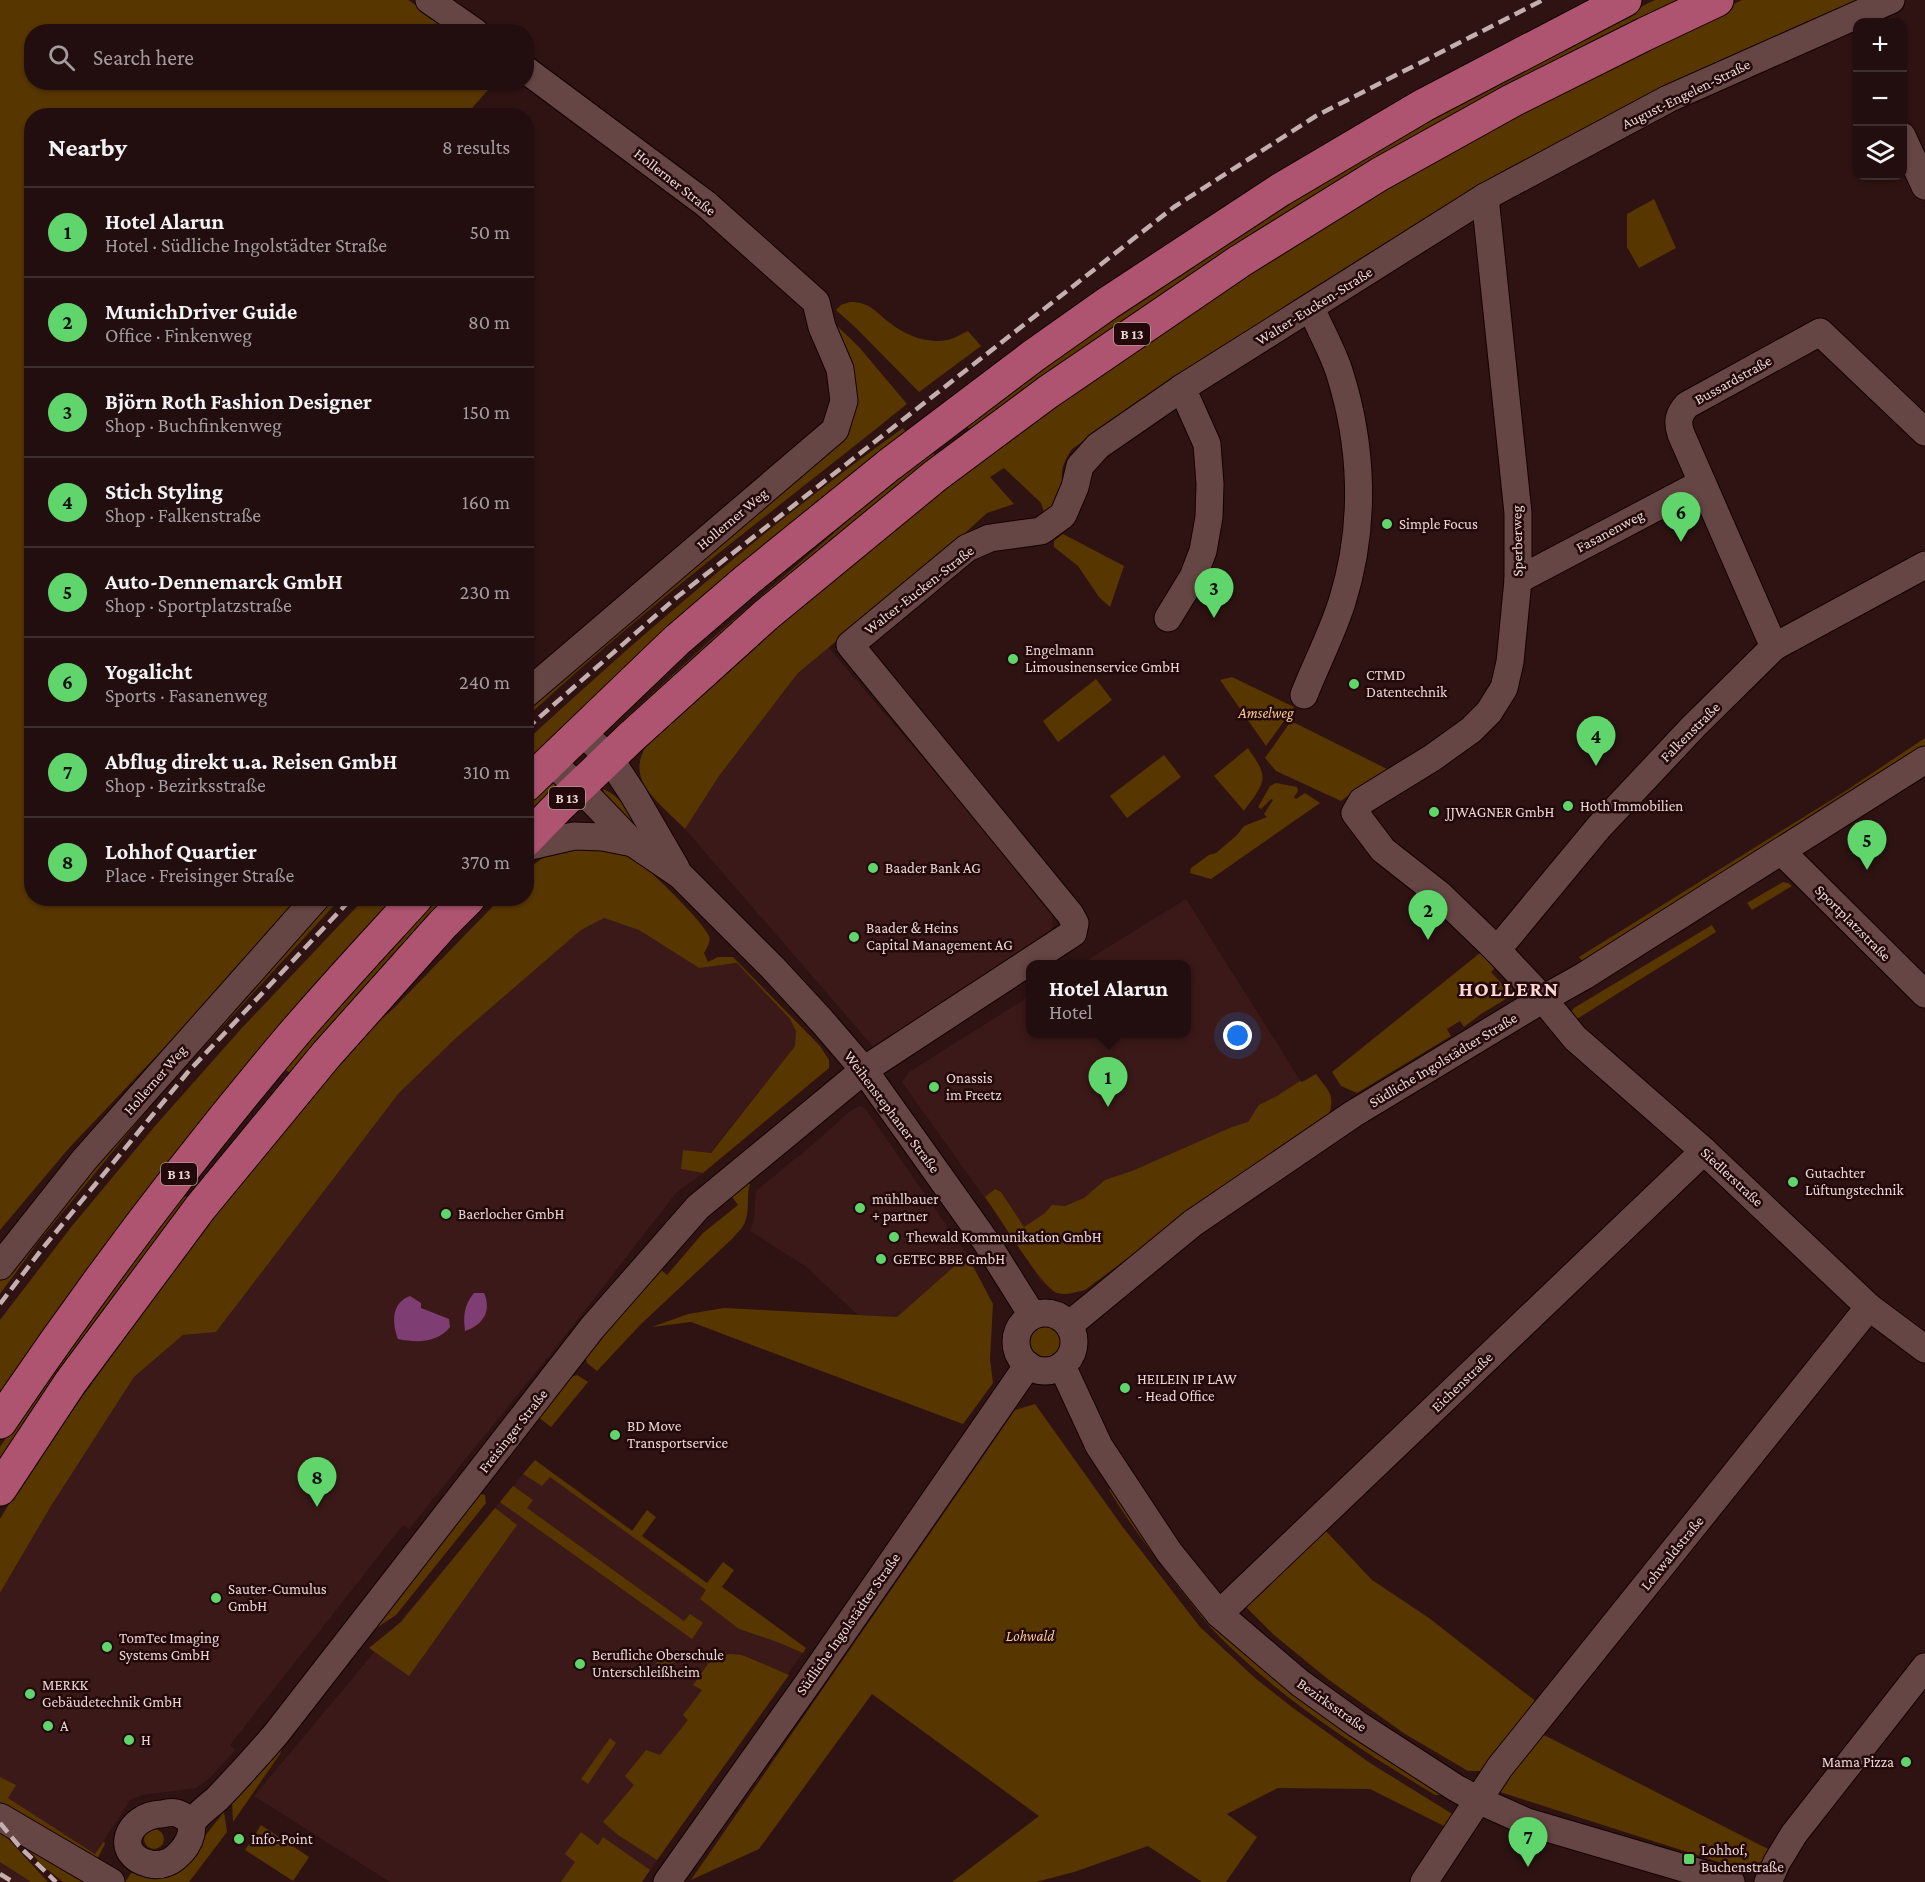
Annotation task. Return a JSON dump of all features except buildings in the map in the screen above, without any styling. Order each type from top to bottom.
[{"type":"main road","name":"B 13","points":[[534,777],[676,641],[816,523],[1033,356],[1108,303],[1280,190],[1478,76],[1625,0]]},
{"type":"main road","name":"B 13","points":[[534,832],[630,738],[766,615],[910,496],[1048,392],[1240,261],[1380,174],[1513,100],[1717,0]]},
{"type":"main road","name":"B 13","points":[[0,1422],[95,1286],[175,1179],[291,1038],[409,906]]},
{"type":"main road","name":"B 13","points":[[0,1488],[70,1383],[201,1208],[326,1055],[461,906]]},
{"type":"street","points":[[429,0],[464,24]]},
{"type":"street","name":"August-Engelen-Straße","points":[[1864,18],[1891,0]]},
{"type":"street","name":"August-Engelen-Straße","points":[[1485,197],[1668,99],[1853,25]]},
{"type":"street","name":"Hollerner Straße","points":[[534,76],[706,204],[816,302]]},
{"type":"street","points":[[1907,147],[1925,186]]},
{"type":"street","name":"Walter-Eucken-Straße","points":[[1032,960],[1073,933],[1075,923],[1070,914],[850,645],[968,548],[990,538],[1041,531],[1064,515],[1080,466],[1098,446],[1182,388],[1485,197]]},
{"type":"street","name":"Sperberweg","points":[[1355,813],[1362,801],[1432,758],[1472,730],[1489,712],[1504,688],[1510,662],[1518,580],[1518,513],[1485,197]]},
{"type":"street","name":"Hollerner Weg","points":[[534,687],[835,430],[844,401],[840,369],[822,327],[816,302]]},
{"type":"street","points":[[1304,695],[1342,601],[1358,532],[1359,474],[1354,431],[1338,369],[1311,308]]},
{"type":"street","name":"Bussardstraße","points":[[1774,647],[1702,483],[1678,423],[1680,413],[1687,405],[1820,332],[1925,432]]},
{"type":"street","points":[[1168,618],[1193,577],[1203,551],[1209,517],[1210,484],[1207,444],[1182,388]]},
{"type":"street","name":"Fasanenweg","points":[[1518,580],[1702,483]]},
{"type":"street","name":"Falkenstraße","points":[[1497,950],[1599,827],[1774,647],[1925,565]]},
{"type":"street","name":"Weihenstephaner Straße","points":[[582,732],[610,759],[680,875]]},
{"type":"street","name":"Südliche Ingolstädter Straße","points":[[1069,1325],[1202,1216],[1353,1114],[1584,976],[1925,760]]},
{"type":"street","name":"Weihenstephaner Straße","points":[[550,762],[579,787],[633,843],[680,875],[773,968],[864,1070],[987,1243],[1032,1315]]},
{"type":"street","name":"Siedlerstraße","points":[[1355,813],[1383,850],[1439,894],[1497,950],[1543,999],[1575,1038],[1704,1151],[1869,1306],[1925,1349]]},
{"type":"street","name":"Weihenstephaner Straße","points":[[534,845],[574,836],[591,836],[633,843]]},
{"type":"street","name":"Sportplatzstraße","points":[[1782,852],[1925,994]]},
{"type":"street","name":"Hollerner Weg","points":[[0,1266],[84,1160],[309,906]]},
{"type":"street","name":"Walter-Eucken-Straße","points":[[864,1070],[1026,964]]},
{"type":"street","name":"Freisinger Straße","points":[[192,1821],[243,1772],[276,1734],[592,1328],[698,1207],[864,1070]]},
{"type":"street","name":"Eichenstraße","points":[[1220,1614],[1704,1151]]},
{"type":"street","name":"Lohwaldstraße","points":[[1424,1882],[1500,1767],[1869,1306]]},
{"type":"street","points":[[1048,1312],[1069,1325],[1073,1333],[1073,1351],[1062,1366],[1054,1370],[1036,1370],[1021,1358],[1017,1349],[1018,1329],[1032,1315],[1048,1312]]},
{"type":"street","name":"Südliche Ingolstädter Straße","points":[[667,1882],[1028,1365]]},
{"type":"street","name":"Bezirksstraße","points":[[1062,1366],[1099,1446],[1169,1552],[1220,1614],[1300,1683],[1377,1737],[1478,1800],[1527,1822],[1731,1882]]},
{"type":"street","points":[[1768,1882],[1794,1834],[1923,1672]]},
{"type":"street","points":[[0,1817],[111,1882]]},
{"type":"shaded area","points":[[828,647],[1052,909],[1053,925],[1047,939],[876,1050],[685,829],[719,776],[798,673]]},
{"type":"shaded area","points":[[1186,899],[1322,1115],[1054,1292],[1041,1281],[1005,1226],[902,1082],[909,1072],[1026,999],[1026,1038],[1191,1038],[1191,960],[1087,960]]},
{"type":"shaded area","points":[[604,918],[639,930],[699,968],[737,963],[790,1019],[797,1031],[795,1046],[710,1153],[681,1169],[703,1173],[676,1193],[561,1341],[409,1529],[403,1525],[230,1745],[235,1750],[209,1779],[196,1788],[143,1795],[131,1799],[95,1854],[7,1798],[15,1785],[0,1777],[0,1593],[51,1506],[134,1377],[183,1335],[216,1332],[399,1093],[456,1038],[581,930]]},
{"type":"shaded area","points":[[859,1106],[865,1108],[967,1255],[897,1317],[858,1315],[805,1266],[750,1231],[754,1219],[756,1191]]},
{"type":"shaded area","points":[[474,1293],[484,1293],[486,1311],[477,1325],[465,1331],[465,1311]]},
{"type":"shaded area","points":[[410,1296],[421,1303],[421,1308],[449,1319],[450,1327],[433,1339],[412,1341],[398,1339],[394,1320],[396,1308],[399,1303]]},
{"type":"shaded area","name":"Berufliche Oberschule Unterschleißheim","points":[[535,1460],[707,1583],[722,1587],[806,1648],[642,1882],[390,1882],[254,1796]]},
{"type":"shaded area","points":[[0,1862],[31,1882],[0,1882]]},
{"type":"green space","points":[[0,0],[408,0],[445,24],[24,24],[24,90],[488,90],[472,108],[24,108],[24,906],[292,906],[287,918],[69,1148],[0,1230]]},
{"type":"green space","points":[[1655,0],[1686,0],[971,431],[966,425],[1059,354],[1233,236],[1417,124],[1570,41]]},
{"type":"green space","points":[[1742,0],[1857,0],[1725,58],[1457,198],[1294,300],[1072,449],[1063,468],[1063,491],[1046,518],[1041,503],[1004,468],[990,477],[1014,504],[987,513],[798,673],[719,776],[685,829],[648,791],[639,767],[642,754],[650,739],[665,722],[897,523],[1129,350],[1374,194],[1500,123]]},
{"type":"green space","points":[[1654,199],[1676,248],[1639,268],[1627,247],[1627,214]]},
{"type":"green space","points":[[857,302],[872,308],[896,327],[917,338],[932,341],[947,340],[968,331],[981,346],[919,392],[836,310],[841,305]]},
{"type":"green space","points":[[830,319],[859,347],[907,404],[666,596],[534,711],[534,698],[848,422]]},
{"type":"green space","points":[[903,428],[906,432],[534,761],[534,734],[710,578]]},
{"type":"green space","points":[[932,451],[937,458],[609,737],[616,727],[716,635],[916,462]]},
{"type":"green space","points":[[1063,534],[1124,566],[1110,607],[1099,597],[1078,566],[1054,547],[1054,541]]},
{"type":"green space","name":"Amselweg","points":[[1232,677],[1294,707],[1266,746],[1220,680]]},
{"type":"green space","points":[[1096,679],[1112,700],[1058,742],[1043,721]]},
{"type":"green space","points":[[1291,721],[1395,773],[1361,786],[1341,801],[1276,771],[1265,758]]},
{"type":"green space","points":[[1925,738],[1925,747],[1638,930],[1582,961],[1579,957],[1844,792]]},
{"type":"green space","points":[[1248,748],[1260,766],[1263,778],[1257,793],[1244,811],[1214,776]]},
{"type":"green space","points":[[1164,755],[1181,777],[1127,818],[1110,796]]},
{"type":"green space","points":[[556,781],[560,782],[534,813],[534,796]]},
{"type":"green space","points":[[1276,783],[1297,787],[1298,791],[1294,797],[1296,799],[1305,793],[1320,803],[1211,879],[1190,873],[1191,868],[1209,855],[1216,853],[1244,826],[1267,817],[1264,814],[1273,800],[1271,799],[1261,809],[1258,807],[1270,786]]},
{"type":"green space","points":[[603,789],[618,798],[624,805],[649,845],[604,795]]},
{"type":"green space","points":[[572,845],[608,849],[627,854],[645,867],[685,905],[705,929],[709,936],[704,953],[708,962],[718,957],[733,957],[820,1046],[829,1060],[829,1068],[703,1173],[681,1169],[683,1150],[711,1153],[795,1046],[796,1031],[790,1019],[737,963],[699,968],[639,930],[604,918],[581,930],[456,1038],[399,1093],[216,1332],[183,1335],[134,1377],[51,1506],[0,1593],[0,1519],[26,1475],[124,1339],[172,1267],[355,1043],[394,1008],[493,906],[534,906],[534,864],[551,852]]},
{"type":"green space","points":[[1783,882],[1792,886],[1752,910],[1747,903]]},
{"type":"green space","points":[[321,906],[334,906],[162,1092],[39,1241],[0,1294],[0,1278],[109,1143]]},
{"type":"green space","points":[[357,906],[392,906],[0,1398],[0,1320],[72,1226],[155,1126],[240,1030]]},
{"type":"green space","points":[[427,906],[446,906],[293,1076],[283,1067]]},
{"type":"green space","points":[[1712,925],[1716,932],[1572,1022],[1570,1014],[1574,1008]]},
{"type":"green space","points":[[1480,953],[1496,967],[1491,972],[1502,984],[1508,980],[1511,982],[1512,993],[1509,997],[1464,1027],[1460,1021],[1447,1029],[1451,1036],[1357,1093],[1341,1086],[1332,1072]]},
{"type":"green space","points":[[1316,1074],[1330,1094],[1331,1104],[1328,1118],[1190,1212],[1085,1290],[1064,1294],[1057,1293],[1050,1288],[1031,1265],[985,1197],[995,1189],[1001,1192],[1024,1227],[1045,1213],[1052,1205],[1065,1206],[1084,1198],[1105,1180],[1132,1171],[1248,1122],[1259,1105]]},
{"type":"green space","points":[[744,1183],[750,1184],[748,1208],[740,1230],[641,1324],[597,1371],[587,1363],[585,1356],[659,1268],[667,1275],[703,1233],[738,1205],[730,1194]]},
{"type":"green space","points":[[181,1193],[191,1201],[0,1465],[0,1447],[44,1382]]},
{"type":"green space","points":[[967,1255],[993,1304],[990,1359],[993,1383],[963,1424],[691,1322],[652,1327],[688,1314],[724,1308],[897,1317]]},
{"type":"green space","points":[[1044,1324],[1056,1330],[1062,1342],[1056,1354],[1044,1360],[1032,1354],[1026,1342],[1032,1330]]},
{"type":"green space","points":[[577,1375],[588,1382],[551,1427],[537,1416],[569,1377]]},
{"type":"green space","name":"Lohwald","points":[[1035,1404],[1122,1526],[1200,1627],[1255,1678],[1293,1708],[1370,1763],[1454,1815],[1446,1827],[1370,1789],[1278,1788],[1227,1814],[1257,1837],[1226,1882],[1202,1882],[1148,1846],[1074,1872],[1036,1882],[952,1882],[1039,1816],[872,1694],[759,1849],[691,1880],[1015,1410]]},
{"type":"green space","points":[[535,1460],[632,1531],[647,1510],[656,1517],[642,1536],[707,1583],[723,1562],[734,1570],[722,1587],[806,1648],[803,1653],[739,1629],[700,1599],[706,1590],[550,1477],[542,1486],[523,1474]]},
{"type":"green space","points":[[513,1486],[533,1500],[527,1508],[684,1621],[690,1614],[703,1623],[692,1639],[500,1502]]},
{"type":"green space","points":[[1112,1487],[1345,1731],[1393,1763],[1443,1791],[1440,1795],[1435,1795],[1320,1721],[1240,1656],[1207,1623],[1154,1555],[1109,1490]]},
{"type":"green space","points":[[477,1493],[485,1495],[486,1503],[396,1615],[364,1636]]},
{"type":"green space","points":[[495,1508],[517,1525],[409,1676],[369,1648],[401,1622]]},
{"type":"green space","points":[[1324,1529],[1372,1580],[1429,1618],[1538,1703],[1485,1771],[1468,1771],[1405,1734],[1329,1680],[1274,1635],[1245,1606]]},
{"type":"green space","points":[[666,1650],[677,1657],[667,1671],[656,1664]]},
{"type":"green space","points":[[730,1654],[742,1655],[789,1675],[657,1860],[618,1835],[603,1822],[634,1785],[625,1776],[646,1750],[660,1755],[688,1720],[683,1715],[702,1690],[693,1685],[713,1657]]},
{"type":"green space","points":[[1542,1734],[1770,1850],[1754,1871],[1728,1865],[1497,1791]]},
{"type":"green space","points":[[610,1738],[616,1743],[588,1784],[581,1779]]},
{"type":"green space","points":[[284,1743],[280,1754],[233,1822],[232,1803],[270,1750]]},
{"type":"green space","points":[[0,1777],[16,1785],[8,1798],[95,1854],[104,1841],[105,1844],[93,1867],[0,1808]]},
{"type":"green space","points":[[224,1812],[227,1832],[189,1882],[125,1882],[134,1869],[181,1866]]},
{"type":"green space","points":[[261,1825],[309,1857],[293,1881],[245,1850]]},
{"type":"green space","points":[[150,1829],[158,1829],[164,1835],[164,1843],[158,1849],[150,1849],[144,1843],[144,1835]]},
{"type":"green space","points":[[0,1830],[48,1882],[31,1882],[0,1862]]},
{"type":"green space","points":[[581,1832],[598,1845],[603,1837],[650,1870],[642,1882],[561,1882],[575,1862],[565,1854]]},
{"type":"green space","points":[[20,1840],[91,1882],[63,1882],[43,1866]]},
{"type":"railway","points":[[534,722],[677,597],[1174,207],[1316,116],[1543,0]]},
{"type":"railway","points":[[0,1304],[42,1249],[188,1072],[344,906]]},
{"type":"railway","points":[[0,1823],[19,1846],[56,1882]]},
{"type":"railway","points":[[0,1874],[13,1882]]},
{"type":"place","name":"Simple Focus","points":[[1387,524]]},
{"type":"place","name":"Yogalicht","points":[[1681,542]]},
{"type":"place","name":"Björn Roth Fashion Designer","points":[[1214,618]]},
{"type":"place","name":"Engelmann Limousinenservice GmbH","points":[[1013,659]]},
{"type":"place","name":"CTMD Datentechnik","points":[[1354,684]]},
{"type":"place","name":"Stich Styling","points":[[1596,766]]},
{"type":"place","name":"Hoth Immobilien","points":[[1568,806]]},
{"type":"place","name":"JJWAGNER GmbH","points":[[1434,812]]},
{"type":"place","name":"Baader Bank AG","points":[[873,868]]},
{"type":"place","name":"Auto-Dennemarck GmbH","points":[[1867,870]]},
{"type":"place","name":"Baader & Heins Capital Management AG","points":[[854,937]]},
{"type":"place","name":"MunichDriver Guide","points":[[1428,940]]},
{"type":"place","name":"Onassis im Freetz","points":[[934,1087]]},
{"type":"place","name":"Hotel Alarun","points":[[1108,1107]]},
{"type":"place","name":"Gutachter Lüftungstechnik","points":[[1793,1182]]},
{"type":"place","name":"mühlbauer + partner","points":[[860,1208]]},
{"type":"place","name":"Baerlocher GmbH","points":[[446,1214]]},
{"type":"place","name":"Thewald Kommunikation GmbH","points":[[894,1237]]},
{"type":"place","name":"GETEC BBE GmbH","points":[[881,1259]]},
{"type":"place","name":"HEILEIN IP LAW - Head Office","points":[[1125,1388]]},
{"type":"place","name":"BD Move Transportservice","points":[[615,1435]]},
{"type":"place","name":"Lohhof Quartier","points":[[317,1507]]},
{"type":"place","name":"Sauter-Cumulus GmbH","points":[[216,1598]]},
{"type":"place","name":"TomTec Imaging Systems GmbH","points":[[107,1647]]},
{"type":"place","name":"Berufliche Oberschule Unterschleißheim","points":[[580,1664]]},
{"type":"place","name":"MERKK Gebäudetechnik GmbH","points":[[30,1694]]},
{"type":"place","name":"A","points":[[48,1726]]},
{"type":"place","name":"H","points":[[129,1740]]},
{"type":"place","name":"Mama Pizza","points":[[1906,1762]]},
{"type":"place","name":"Info-Point","points":[[239,1839]]},
{"type":"place","name":"Lohhof, Buchenstraße","points":[[1689,1859]]},
{"type":"place","name":"Abflug direkt u.a. Reisen GmbH","points":[[1528,1867]]},
{"type":"district","name":"HOLLERN","points":[[1509,989]]}]
